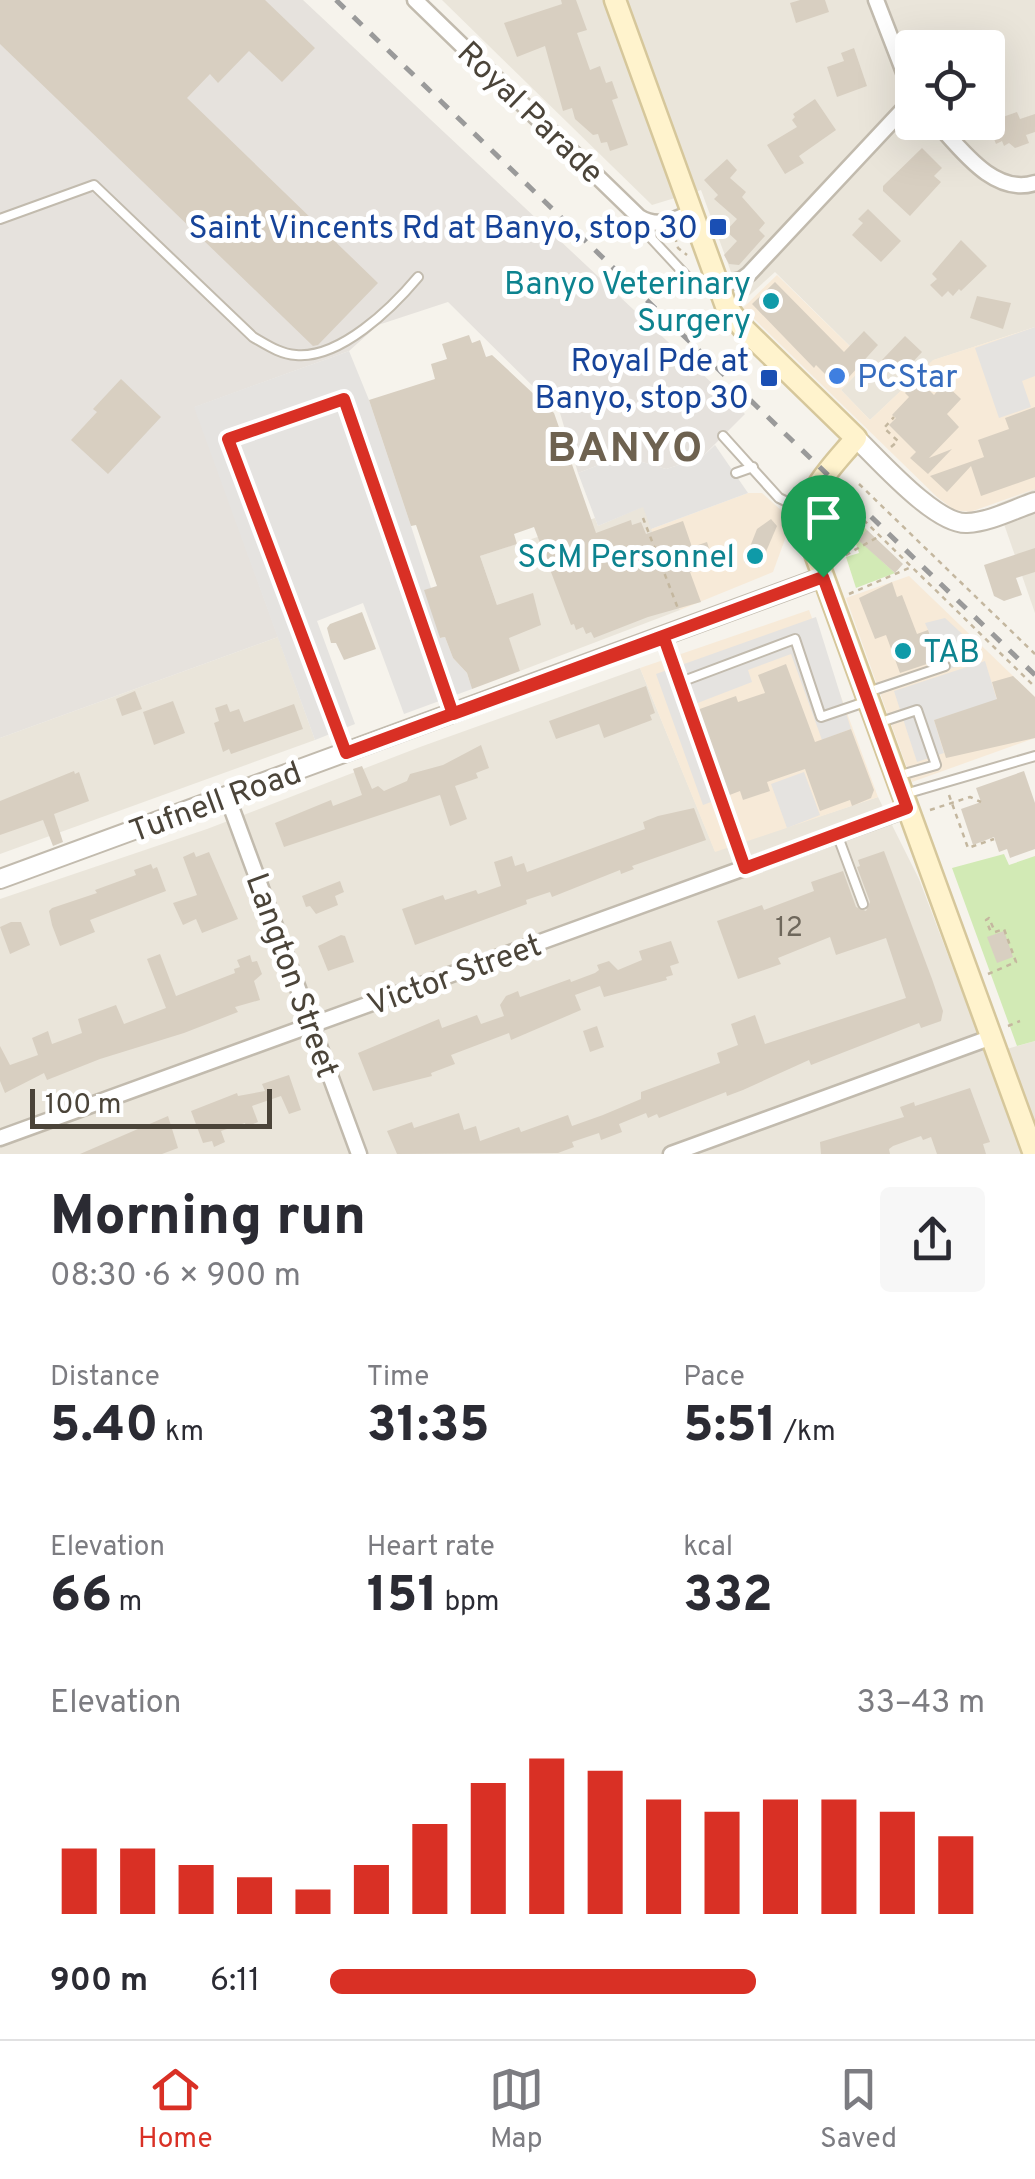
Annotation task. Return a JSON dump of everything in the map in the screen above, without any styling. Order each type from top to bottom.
[{"type":"main road","points":[[615,0],[717,285],[736,322],[856,438],[814,491],[806,512],[806,529],[902,793],[999,1031],[1034,1154]]},
{"type":"street","name":"Royal Parade","points":[[414,0],[649,222]]},
{"type":"street","points":[[876,0],[895,51]]},
{"type":"street","points":[[717,285],[741,280],[749,274],[895,115]]},
{"type":"street","points":[[954,140],[986,172],[1011,186],[1035,183]]},
{"type":"street","points":[[649,222],[662,223],[692,212]]},
{"type":"street","points":[[856,438],[930,506],[958,522],[978,521],[1035,502]]},
{"type":"street","name":"Tufnell Road","points":[[0,878],[823,577]]},
{"type":"street","name":"Victor Street","points":[[0,1138],[836,834],[902,793]]},
{"type":"street","name":"Langton Street","points":[[227,796],[359,1154]]},
{"type":"street","points":[[671,1154],[999,1031]]},
{"type":"lane","points":[[0,219],[94,185],[253,337],[276,351],[295,356],[317,353],[358,333],[394,304],[418,277]]},
{"type":"lane","name":"Royal Parade","points":[[649,222],[652,239],[691,281],[717,285]]},
{"type":"lane","points":[[346,753],[228,439],[344,399],[453,714]]},
{"type":"lane","points":[[723,436],[779,498],[806,512]]},
{"type":"lane","points":[[736,473],[753,467]]},
{"type":"lane","points":[[664,638],[745,868]]},
{"type":"lane","points":[[678,683],[796,639],[821,718],[944,666]]},
{"type":"lane","points":[[877,724],[916,710],[936,765],[902,793]]},
{"type":"lane","points":[[902,793],[1035,756]]},
{"type":"lane","points":[[836,834],[863,904]]},
{"type":"path","points":[[891,447],[898,441],[884,428],[894,417]]},
{"type":"path","points":[[859,484],[1035,654]]},
{"type":"path","points":[[830,544],[855,522],[834,503],[839,498],[1035,688]]},
{"type":"path","points":[[889,506],[890,512]]},
{"type":"path","points":[[643,518],[680,612]]},
{"type":"path","points":[[837,560],[879,536]]},
{"type":"path","points":[[850,594],[910,567]]},
{"type":"path","points":[[946,789],[968,848],[994,839]]},
{"type":"path","points":[[929,811],[970,797],[980,802]]},
{"type":"path","points":[[986,974],[1016,962],[1004,929],[995,932],[989,918],[986,920],[992,935]]},
{"type":"path","points":[[1002,961],[1004,968]]},
{"type":"path","points":[[999,1031],[1020,1021]]},
{"type":"shaded area","points":[[0,0],[303,0],[745,414],[701,458],[666,469],[622,456],[578,473],[560,413],[448,302],[378,325],[349,351],[195,407],[278,637],[0,738]]},
{"type":"shaded area","points":[[442,0],[1035,0],[1035,327],[934,360],[870,420],[841,390],[867,363],[775,272],[742,302],[701,190],[652,205]]},
{"type":"shaded area","points":[[777,275],[867,363],[841,390],[870,420],[933,360],[1035,327],[1035,489],[970,512],[954,510],[937,497],[743,308]]},
{"type":"shaded area","points":[[1035,327],[1035,376],[1022,381],[1031,407],[999,418],[975,348]]},
{"type":"shaded area","points":[[349,351],[431,588],[440,638],[445,637],[472,689],[404,714],[363,603],[317,621],[355,724],[315,740],[194,407]]},
{"type":"shaded area","points":[[715,445],[748,493],[651,529],[643,507],[598,526],[578,473],[622,456],[666,469],[701,458]]},
{"type":"shaded area","points":[[1035,489],[1035,613],[997,504]]},
{"type":"shaded area","points":[[748,493],[762,493],[792,520],[773,572],[680,610],[651,529]]},
{"type":"shaded area","points":[[644,506],[680,610],[520,671],[480,556],[595,518],[598,526]]},
{"type":"shaded area","points":[[909,576],[1035,697],[1035,738],[912,782],[846,598]]},
{"type":"shaded area","points":[[809,610],[878,797],[715,852],[640,668]]},
{"type":"shaded area","points":[[816,617],[851,729],[822,740],[791,654],[748,670],[752,682],[695,704],[727,796],[703,805],[656,674]]},
{"type":"shaded area","points":[[945,618],[972,643],[980,659],[946,670],[925,623]]},
{"type":"shaded area","points":[[278,637],[315,740],[0,854],[0,738]]},
{"type":"shaded area","points":[[985,661],[997,700],[934,720],[944,753],[917,762],[894,691]]},
{"type":"shaded area","points":[[640,668],[715,851],[878,797],[919,879],[986,1055],[1035,1041],[1035,1154],[0,1154],[0,899],[207,829]]},
{"type":"shaded area","points":[[804,772],[820,815],[787,828],[771,784]]},
{"type":"green space","points":[[860,523],[867,530],[859,540],[895,573],[856,588],[846,557],[859,553],[851,529]]},
{"type":"green space","points":[[1004,854],[1009,865],[1035,856],[1035,1041],[1017,1046],[952,868]]},
{"type":"building","points":[[0,0],[265,0],[315,48],[282,82],[249,51],[218,83],[210,74],[187,98],[378,283],[313,346],[0,44]]},
{"type":"building","points":[[561,0],[576,0],[587,30],[577,33],[590,70],[600,66],[606,83],[612,81],[618,98],[612,100],[628,145],[610,151],[607,142],[601,143],[598,134],[593,135],[575,119],[572,108],[563,111],[545,46],[517,57],[504,23],[562,4]]},
{"type":"building","points":[[825,0],[829,12],[796,23],[790,3]]},
{"type":"building","points":[[854,48],[867,86],[837,97],[827,67],[844,61],[841,53]]},
{"type":"building","points":[[815,99],[836,130],[799,156],[804,163],[785,174],[767,145],[797,127],[793,114]]},
{"type":"building","points":[[1017,112],[1020,119],[1035,114],[1035,132],[1026,135],[1029,143],[1015,148],[1009,143],[1004,146],[1002,141],[996,144],[994,140],[1005,140],[1005,116]]},
{"type":"building","points":[[922,148],[942,168],[934,176],[941,182],[910,216],[883,191],[883,186]]},
{"type":"building","points":[[727,159],[737,170],[730,178],[746,192],[742,197],[765,223],[759,230],[765,236],[739,265],[729,264],[724,255],[737,241],[726,231],[737,219],[714,199],[718,195],[704,180]]},
{"type":"building","points":[[868,209],[901,241],[881,262],[852,235],[863,223],[858,219]]},
{"type":"building","points":[[961,240],[987,266],[961,291],[953,296],[948,291],[942,297],[930,285],[937,279],[932,274]]},
{"type":"building","points":[[775,282],[844,352],[864,331],[878,345],[839,388],[752,304]]},
{"type":"building","points":[[977,296],[1011,303],[1003,329],[970,318]]},
{"type":"building","points":[[469,335],[472,343],[480,340],[486,357],[492,355],[554,413],[596,533],[631,520],[632,525],[641,522],[646,534],[683,521],[692,547],[707,542],[714,564],[690,572],[701,602],[594,638],[583,627],[576,630],[571,625],[534,527],[514,534],[517,544],[480,556],[497,605],[533,593],[541,625],[509,638],[520,671],[472,689],[445,637],[440,638],[424,590],[437,586],[416,525],[411,526],[369,400],[435,379],[431,364],[447,359],[442,344]]},
{"type":"building","points":[[905,336],[922,352],[900,376],[882,360]]},
{"type":"building","points":[[121,379],[161,417],[108,474],[71,440]]},
{"type":"building","points":[[918,379],[934,395],[944,383],[961,399],[947,414],[959,427],[929,458],[952,449],[928,474],[910,458],[916,452],[889,425],[896,418],[892,415],[909,397],[905,393]]},
{"type":"building","points":[[1035,407],[1035,477],[981,496],[971,466],[947,492],[930,476],[984,457],[978,440],[1009,429],[1005,418]]},
{"type":"building","name":"SCM Personnel","points":[[771,519],[777,526],[759,568],[744,562],[757,529]]},
{"type":"building","points":[[867,530],[903,564],[895,573],[858,540]]},
{"type":"building","points":[[1035,548],[1035,572],[1016,578],[1022,595],[1004,601],[994,596],[984,565]]},
{"type":"building","points":[[892,582],[897,597],[902,595],[917,634],[928,630],[939,660],[900,673],[886,635],[875,639],[859,598]]},
{"type":"building","points":[[362,612],[376,649],[344,660],[336,643],[331,643],[327,628]]},
{"type":"building","points":[[786,664],[815,742],[851,729],[874,790],[871,798],[852,806],[850,800],[820,811],[805,769],[767,782],[770,791],[743,800],[740,791],[727,796],[697,710],[736,696],[738,702],[765,693],[758,675]]},
{"type":"building","points":[[1013,676],[1035,697],[1035,738],[946,758],[934,720],[997,699],[992,682]]},
{"type":"building","points":[[646,686],[655,713],[650,715],[652,720],[604,738],[599,724],[556,739],[549,721]]},
{"type":"building","points":[[135,691],[142,709],[122,716],[116,699]]},
{"type":"building","points":[[173,701],[185,733],[154,745],[143,712]]},
{"type":"building","points":[[227,704],[230,712],[239,709],[244,722],[294,704],[303,729],[231,754],[229,749],[223,752],[214,723],[219,721],[215,708]]},
{"type":"building","points":[[481,745],[489,768],[476,773],[478,778],[455,786],[467,819],[450,826],[440,795],[284,847],[275,823],[331,800],[333,806],[362,795],[353,769],[362,766],[372,789],[378,786],[384,791],[407,781],[410,774],[443,765]]},
{"type":"building","points":[[1024,771],[1035,803],[1035,849],[1010,858],[1007,849],[999,852],[994,837],[973,845],[961,809],[981,802],[976,788]]},
{"type":"building","points":[[79,772],[89,801],[54,814],[63,842],[53,846],[43,820],[0,835],[0,801]]},
{"type":"building","points":[[694,808],[706,840],[552,897],[550,892],[526,900],[527,904],[415,945],[402,909],[443,895],[445,900],[501,886],[494,862],[512,856],[515,866],[524,863],[527,872],[645,829],[643,822],[658,816]]},
{"type":"building","points":[[884,851],[943,1011],[941,1021],[921,1028],[919,1023],[811,1065],[809,1060],[743,1090],[727,1096],[726,1092],[659,1118],[657,1114],[648,1118],[646,1113],[619,1124],[622,1132],[601,1140],[599,1133],[572,1142],[574,1147],[558,1153],[397,1154],[387,1131],[412,1122],[414,1128],[459,1113],[464,1130],[476,1126],[480,1141],[568,1115],[572,1126],[603,1115],[641,1099],[641,1092],[720,1063],[717,1053],[738,1045],[731,1024],[755,1015],[765,1044],[906,998],[886,938],[836,955],[830,937],[778,958],[781,964],[738,979],[717,921],[762,905],[764,910],[814,891],[811,882],[843,871],[856,907],[866,911],[870,902],[858,860]]},
{"type":"building","points":[[194,852],[196,857],[209,852],[238,919],[202,933],[196,919],[183,925],[173,903],[197,895],[183,857]]},
{"type":"building","points":[[151,864],[153,869],[157,867],[166,891],[90,920],[95,932],[60,946],[49,911],[52,908],[97,893],[95,890],[136,875],[134,870]]},
{"type":"building","points":[[340,881],[344,892],[335,896],[338,905],[316,914],[310,906],[306,907],[302,896]]},
{"type":"building","points":[[21,922],[30,945],[10,954],[0,927]]},
{"type":"building","points":[[1004,931],[1013,957],[997,963],[987,937]]},
{"type":"building","points":[[345,936],[354,962],[328,971],[318,946]]},
{"type":"building","points":[[671,941],[679,963],[670,966],[673,975],[667,980],[604,997],[600,986],[575,995],[581,1010],[511,1040],[509,1033],[451,1055],[455,1064],[431,1073],[432,1076],[373,1091],[358,1053],[439,1019],[442,1028],[477,1015],[481,1024],[504,1016],[500,1005],[506,996],[518,991],[520,997],[570,979],[571,982],[595,973],[599,970],[597,965],[609,961],[618,970],[642,960],[639,951]]},
{"type":"building","points":[[160,954],[176,996],[235,973],[234,969],[240,967],[237,960],[250,955],[262,974],[254,981],[260,1000],[235,1007],[238,1012],[184,1033],[47,1080],[44,1073],[5,1093],[0,1081],[0,1046],[10,1065],[38,1055],[32,1038],[48,1031],[52,1044],[82,1033],[78,1019],[116,1005],[124,1024],[166,1008],[147,959]]},
{"type":"building","points":[[597,1026],[604,1047],[590,1052],[583,1031]]},
{"type":"building","points":[[289,1075],[301,1110],[289,1114],[281,1096],[252,1106],[258,1122],[221,1131],[225,1142],[214,1147],[212,1141],[203,1143],[191,1111],[237,1093],[238,1096],[265,1091],[262,1084]]},
{"type":"building","points":[[970,1088],[990,1142],[983,1144],[986,1154],[937,1154],[931,1137],[923,1140],[921,1136],[893,1146],[890,1154],[821,1154],[820,1142],[904,1117],[900,1107]]},
{"type":"building","points":[[168,1116],[178,1148],[162,1154],[80,1154]]},
{"type":"railway","points":[[336,0],[1035,675]]},
{"type":"place","name":"Saint Vincents Rd at Banyo, stop 30","points":[[718,227]]},
{"type":"place","name":"Banyo Veterinary Surgery","points":[[771,301]]},
{"type":"place","name":"PCStar","points":[[837,376]]},
{"type":"place","name":"Royal Pde at Banyo, stop 30","points":[[769,378]]},
{"type":"place","name":"SCM Personnel","points":[[755,556]]},
{"type":"place","name":"TAB","points":[[903,651]]},
{"type":"district","name":"BANYO","points":[[626,446]]},
{"type":"route","points":[[823,577],[664,638],[346,753],[228,439],[344,399],[453,714],[664,638],[745,868],[907,808],[823,577]]}]
